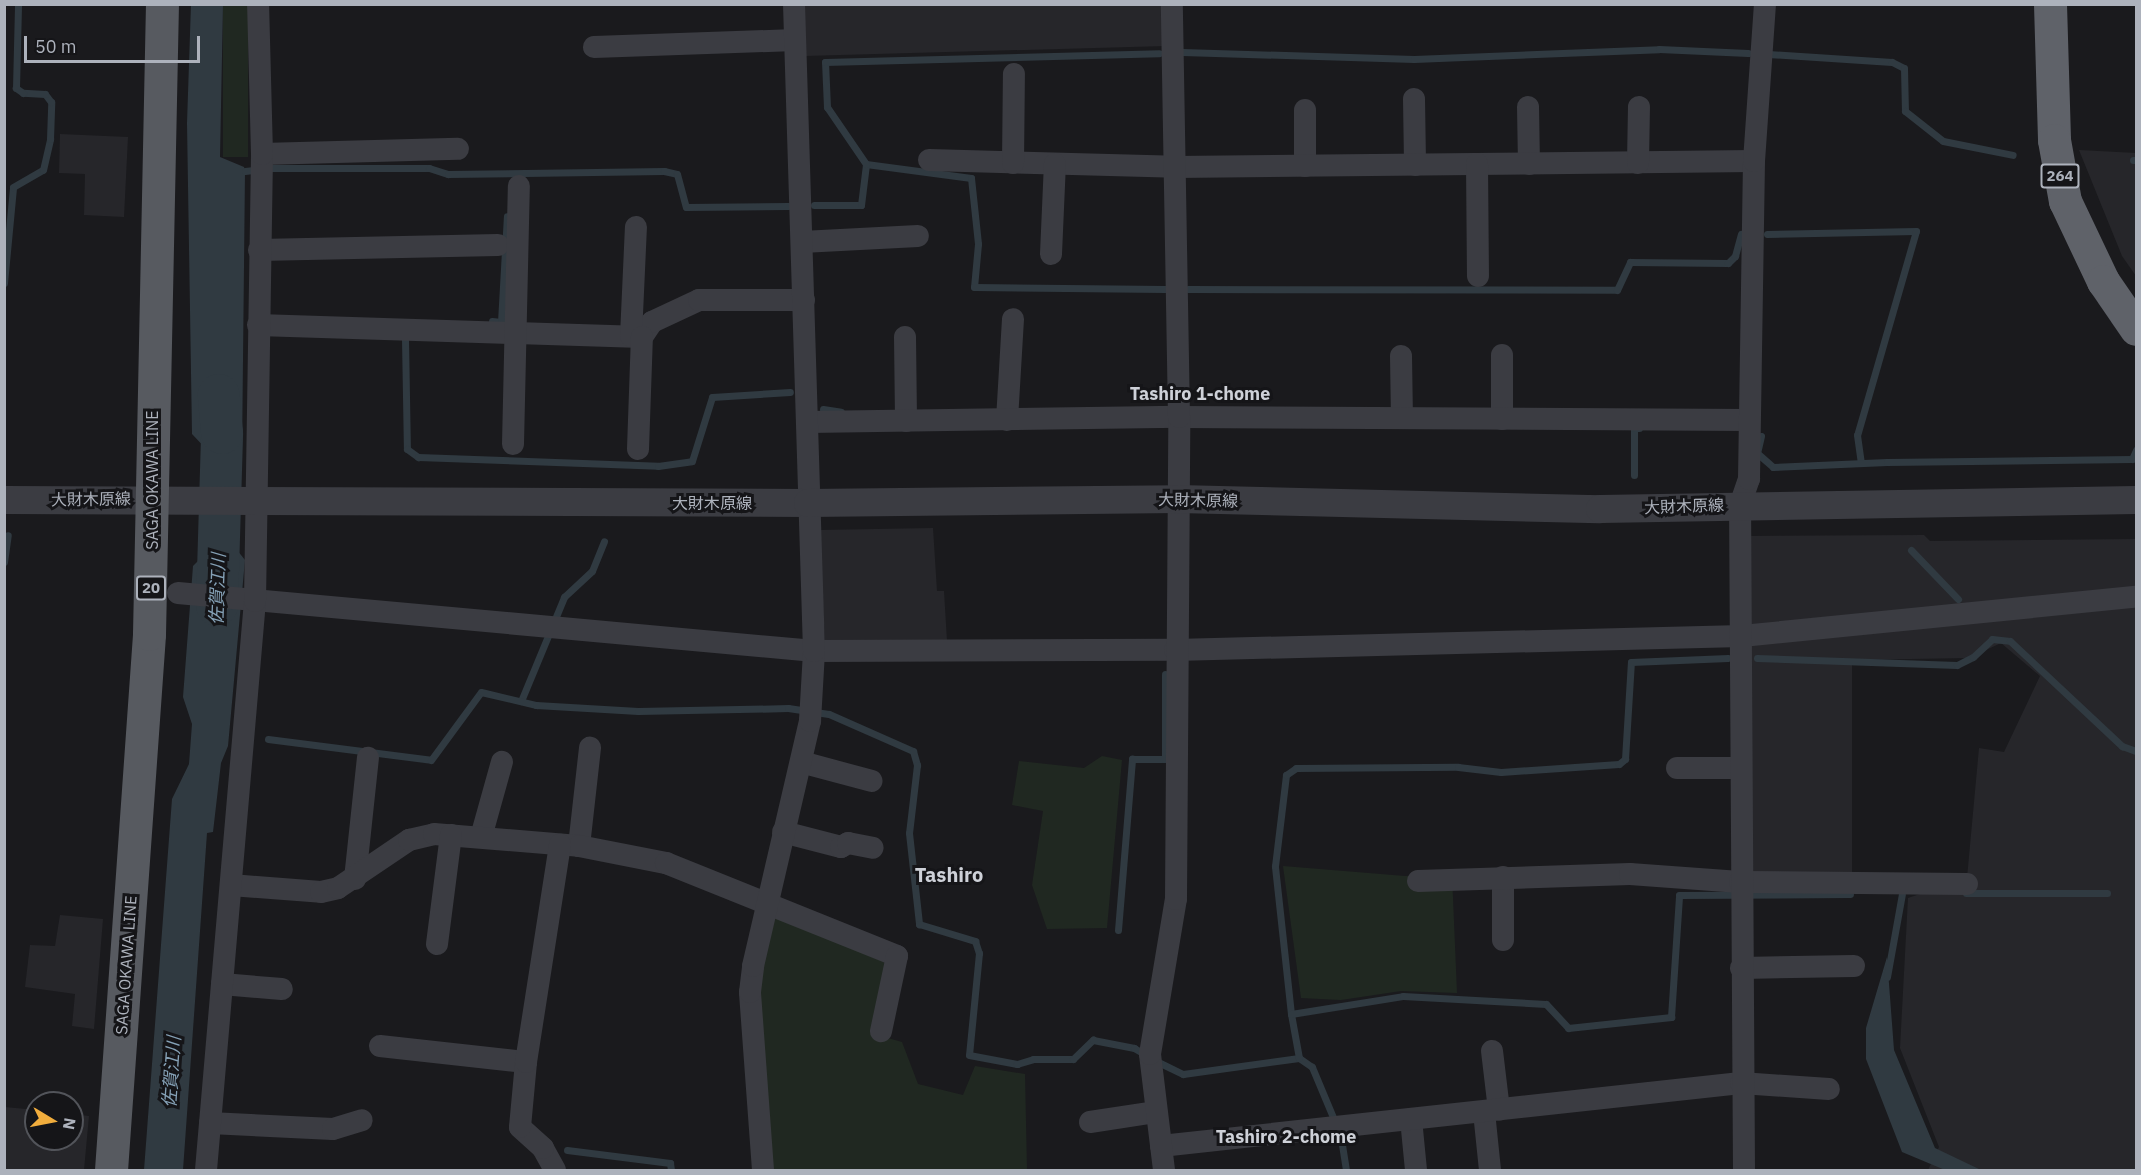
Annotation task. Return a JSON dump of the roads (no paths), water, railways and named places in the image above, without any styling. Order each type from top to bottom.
[{"type":"highway","name":"264","points":[[2050,4],[2054,140],[2065,201],[2103,280],[2136,329]]},
{"type":"main road","name":"SAGA OKAWA LINE","points":[[111,1170],[150,634],[164,499],[162,4]]},
{"type":"street","points":[[206,1170],[255,601],[259,500],[258,325],[261,166],[258,4]]},
{"type":"street","points":[[763,1170],[750,992],[765,900],[801,762],[811,711],[814,651],[794,4]]},
{"type":"street","points":[[1164,1170],[1150,1059],[1176,899],[1175,650],[1179,417],[1172,4]]},
{"type":"street","points":[[1744,1170],[1741,1083],[1740,505],[1749,479],[1754,162],[1765,4]]},
{"type":"street","points":[[594,47],[795,40]]},
{"type":"street","points":[[1013,163],[1014,74]]},
{"type":"street","points":[[1414,99],[1415,165]]},
{"type":"street","points":[[1528,107],[1529,164]]},
{"type":"street","points":[[1638,163],[1639,107]]},
{"type":"street","points":[[1305,110],[1305,166]]},
{"type":"street","points":[[261,166],[458,149]]},
{"type":"street","points":[[929,160],[1175,167],[1754,162]]},
{"type":"street","points":[[1051,254],[1054,164]]},
{"type":"street","points":[[1477,164],[1479,276]]},
{"type":"street","points":[[513,444],[519,186]]},
{"type":"street","points":[[636,227],[638,449]]},
{"type":"street","points":[[802,242],[918,236]]},
{"type":"street","points":[[259,250],[498,245]]},
{"type":"street","points":[[258,325],[357,325],[516,335],[637,336],[652,322],[699,300],[804,300]]},
{"type":"street","points":[[1007,420],[1013,319]]},
{"type":"street","points":[[905,337],[906,421]]},
{"type":"street","points":[[1502,355],[1502,419]]},
{"type":"street","points":[[1401,356],[1402,418]]},
{"type":"street","points":[[808,422],[1179,417],[1749,420]]},
{"type":"street","name":"大財木原線","points":[[4,500],[808,503],[1178,499],[1600,509],[2136,500]]},
{"type":"street","points":[[178,593],[814,651],[1175,650],[1742,636],[2136,597]]},
{"type":"street","points":[[555,1170],[543,1148],[520,1126],[526,1062],[590,748]]},
{"type":"street","points":[[355,879],[368,758]]},
{"type":"street","points":[[481,837],[502,762]]},
{"type":"street","points":[[801,762],[872,781]]},
{"type":"street","points":[[1677,768],[1741,768]]},
{"type":"street","points":[[783,832],[841,848],[848,843],[873,848]]},
{"type":"street","points":[[231,885],[321,892],[355,879],[409,840],[434,834],[570,845],[666,862],[765,900],[897,956],[881,1031]]},
{"type":"street","points":[[436,944],[451,835]]},
{"type":"street","points":[[1418,881],[1630,874],[1740,892],[1967,884]]},
{"type":"street","points":[[1503,877],[1503,940]]},
{"type":"street","points":[[1741,968],[1854,966]]},
{"type":"street","points":[[222,984],[282,989]]},
{"type":"street","points":[[380,1046],[526,1062]]},
{"type":"street","points":[[1490,1170],[1492,1051]]},
{"type":"street","points":[[1161,1146],[1741,1083],[1829,1089]]},
{"type":"street","points":[[1090,1122],[1156,1112]]},
{"type":"street","points":[[1411,1119],[1416,1170]]},
{"type":"street","points":[[210,1124],[333,1129],[362,1120]]},
{"type":"water","points":[[191,4],[223,5],[220,157],[244,167],[245,171],[242,454],[208,451],[192,434],[187,123]]},
{"type":"water","points":[[211,548],[237,550],[245,560],[228,746],[221,763],[213,832],[207,833],[183,1170],[144,1170],[172,799],[189,764],[192,724],[183,697],[193,566]]},
{"type":"water","points":[[1887,957],[1894,1050],[1935,1148],[1981,1170],[1945,1170],[1902,1152],[1866,1059],[1866,1028]]},
{"type":"waterway","points":[[4,283],[13,187],[43,170],[50,139],[51,102],[45,94],[23,93],[16,88],[18,4]]},
{"type":"waterway","points":[[1182,52],[1414,59],[1659,49],[1748,53]]},
{"type":"waterway","points":[[814,205],[861,205],[866,164],[827,107],[825,62],[1159,53]]},
{"type":"waterway","points":[[1768,54],[1892,62],[1904,68],[1905,111],[1943,141],[2013,155]]},
{"type":"waterway","points":[[866,164],[971,178],[978,244],[974,287],[1165,289]]},
{"type":"waterway","points":[[245,171],[270,168],[429,168],[448,174],[664,171],[677,174],[686,207],[788,206]]},
{"type":"waterway","points":[[492,321],[501,322],[507,216]]},
{"type":"waterway","points":[[1767,234],[1916,231],[1857,435],[1861,463]]},
{"type":"waterway","points":[[1188,289],[1617,290],[1630,262],[1728,263],[1735,256],[1741,234]]},
{"type":"waterway","points":[[405,339],[407,449],[418,457],[658,466],[692,461],[712,397],[790,392]]},
{"type":"waterway","name":"佐賀江川","points":[[217,605],[222,433],[219,395]]},
{"type":"waterway","points":[[823,409],[841,412]]},
{"type":"waterway","points":[[1634,475],[1634,428],[1639,428]]},
{"type":"waterway","points":[[1761,436],[1757,453],[1773,467],[1887,462],[2132,459],[2136,450]]},
{"type":"waterway","points":[[4,562],[8,535]]},
{"type":"waterway","points":[[521,701],[564,597],[592,571],[604,541]]},
{"type":"waterway","points":[[1911,550],[1958,599]]},
{"type":"waterway","points":[[1757,658],[1957,665],[1973,657],[1992,639],[2010,641],[2122,746],[2136,751]]},
{"type":"waterway","points":[[1291,1014],[1275,866],[1286,775],[1296,768],[1458,767],[1501,772],[1619,764],[1625,759],[1631,662],[1728,658]]},
{"type":"waterway","points":[[1118,930],[1132,759],[1165,759],[1165,674]]},
{"type":"waterway","points":[[268,739],[431,760],[481,692],[536,705],[638,711],[788,708],[829,714],[913,751],[917,765],[909,833],[919,924],[975,941],[979,953],[969,1055],[1017,1064],[1033,1059],[1073,1059],[1093,1040],[1134,1048],[1146,1055]]},
{"type":"waterway","points":[[1966,893],[2107,893]]},
{"type":"waterway","points":[[1346,1170],[1340,1134],[1312,1067],[1299,1058],[1291,1014],[1403,996],[1546,1004],[1568,1028],[1671,1017],[1679,895],[1850,894]]},
{"type":"waterway","points":[[1887,977],[1902,894]]},
{"type":"waterway","points":[[1156,1061],[1183,1074],[1299,1058]]},
{"type":"waterway","points":[[567,1150],[670,1163],[671,1170]]},
{"type":"district","name":"Tashiro 1-chome","points":[[1200,394]]},
{"type":"district","name":"Tashiro","points":[[949,874]]},
{"type":"district","name":"Tashiro 2-chome","points":[[1286,1137]]}]
